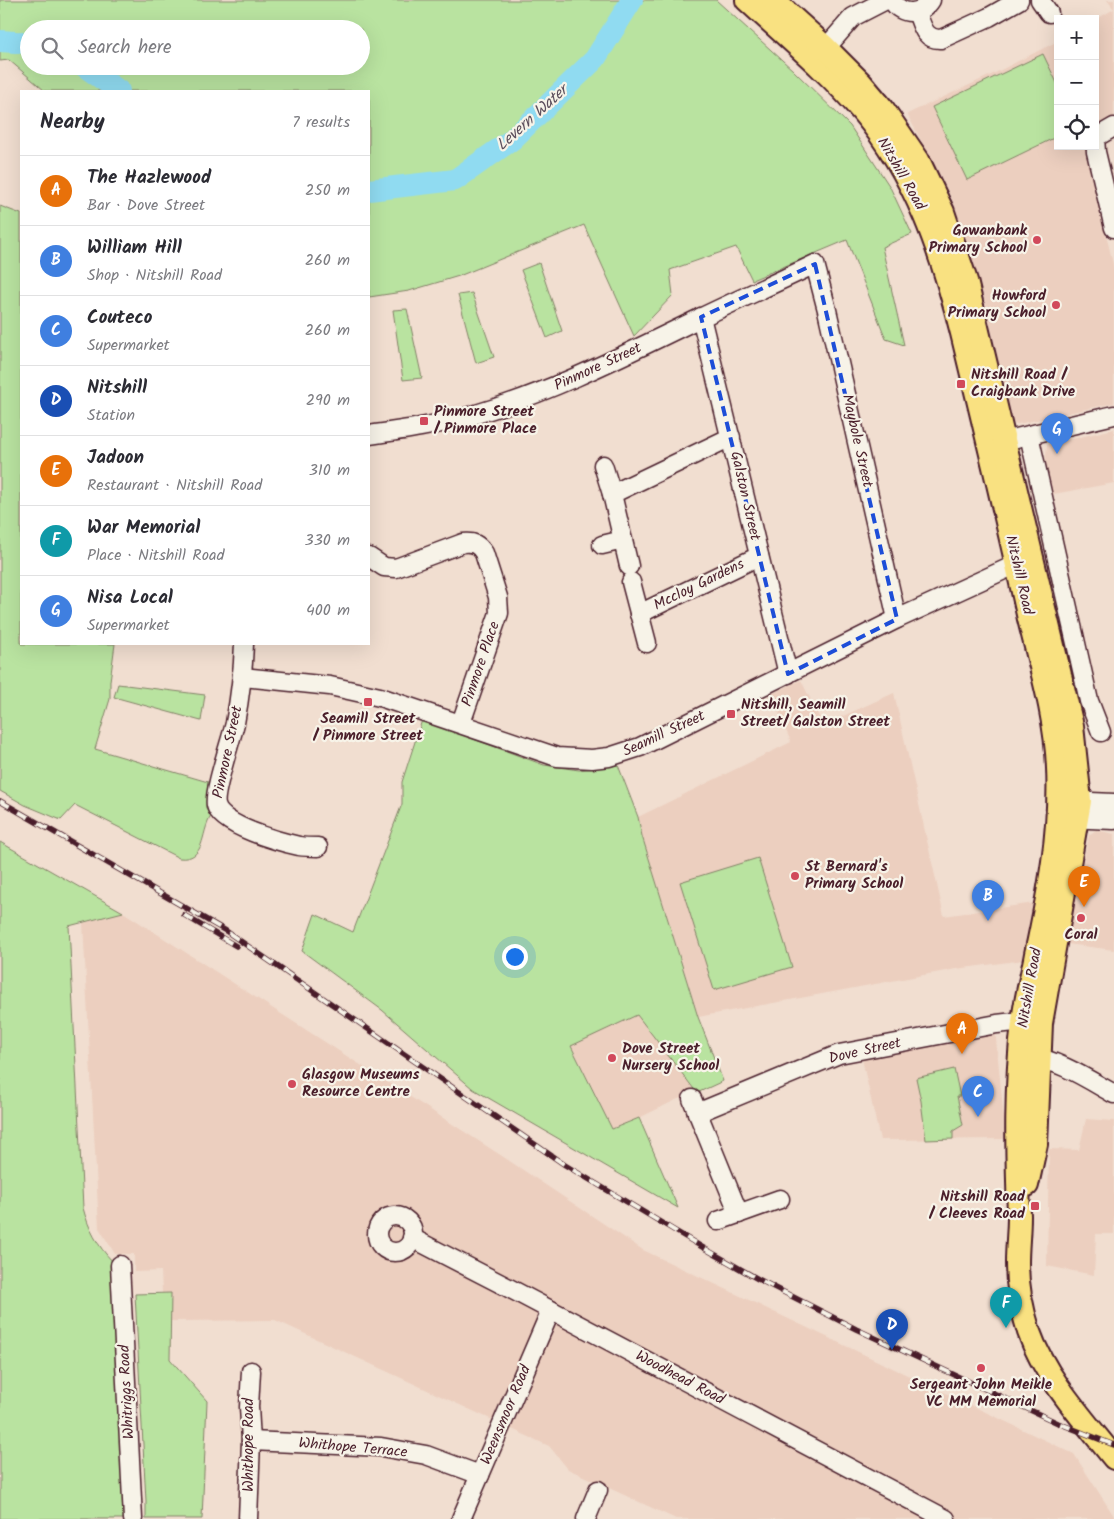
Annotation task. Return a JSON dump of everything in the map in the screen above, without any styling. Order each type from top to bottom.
[{"type":"main road","name":"Nitshill Road","points":[[747,0],[861,83],[883,109],[918,160],[934,190],[966,281],[996,443],[1025,562],[1049,698],[1058,764],[1069,810],[1032,1022],[1030,1056],[1036,1144],[1019,1221],[1017,1266],[1021,1301],[1029,1332],[1045,1365],[1114,1458]]},
{"type":"main road","name":"Nitshill Road","points":[[773,0],[820,54]]},
{"type":"street","points":[[820,54],[853,17],[886,0]]},
{"type":"street","points":[[892,0],[899,9],[907,12],[917,12],[927,6],[931,0]]},
{"type":"street","points":[[917,12],[929,37],[941,39],[990,17],[1019,0]]},
{"type":"street","points":[[1099,136],[1114,127]]},
{"type":"street","points":[[1096,150],[1114,228]]},
{"type":"street","name":"Pinmore Street","points":[[370,435],[423,428],[471,416],[555,387],[591,372],[815,264]]},
{"type":"street","name":"Maybole Street","points":[[815,264],[830,320],[897,618]]},
{"type":"street","name":"Galston Street","points":[[702,317],[788,674]]},
{"type":"street","points":[[996,443],[1114,415]]},
{"type":"street","points":[[1029,435],[1089,701],[1101,732]]},
{"type":"street","points":[[612,494],[731,436]]},
{"type":"street","points":[[603,465],[612,494],[647,643]]},
{"type":"street","points":[[602,545],[623,540]]},
{"type":"street","name":"Pinmore Place","points":[[370,558],[384,567],[396,568],[463,543],[475,543],[484,553],[498,597],[499,613],[461,724]]},
{"type":"street","name":"Mccloy Gardens","points":[[640,614],[759,556]]},
{"type":"street","name":"Seamill Street","points":[[243,676],[308,683],[380,697],[557,757],[592,759],[609,757],[640,747],[897,618],[1025,562]]},
{"type":"street","name":"Pinmore Street","points":[[244,645],[243,676],[235,724],[217,791],[216,806],[225,817],[250,831],[289,844],[318,847]]},
{"type":"street","points":[[1069,810],[1114,803]]},
{"type":"street","points":[[1069,810],[1114,820]]},
{"type":"street","name":"Dove Street","points":[[739,1214],[695,1106],[839,1054],[993,1024],[1032,1022]]},
{"type":"street","points":[[1030,1056],[1074,1072],[1114,1094]]},
{"type":"street","points":[[718,1221],[780,1199]]},
{"type":"street","name":"Woodhead Road","points":[[412,1238],[946,1519]]},
{"type":"street","name":"Whitriggs Road","points":[[120,1265],[133,1519]]},
{"type":"street","name":"Weensmoor Road","points":[[461,1519],[551,1310]]},
{"type":"street","name":"Whithope Road","points":[[248,1519],[251,1371]]},
{"type":"street","name":"Whithope Terrace","points":[[251,1441],[381,1447],[426,1455],[480,1475]]},
{"type":"street","points":[[586,1519],[598,1490]]},
{"type":"highlighted area","points":[[815,264],[897,619],[788,674],[701,317]]},
{"type":"shaded area","points":[[1107,0],[1114,0],[1114,9]]},
{"type":"shaded area","points":[[1114,9],[1114,118],[1099,125],[1099,60],[1099,18]]},
{"type":"shaded area","name":"Gowanbank Primary School","points":[[1054,43],[1054,150],[1086,150],[1114,268],[1114,403],[1018,424],[1012,423],[989,320],[952,199],[907,114]]},
{"type":"shaded area","points":[[1114,429],[1114,483],[1048,495],[1045,465],[1047,445]]},
{"type":"shaded area","name":"St Bernard's Primary School","points":[[801,680],[823,725],[894,693],[944,916],[1035,903],[1024,960],[956,969],[698,1017],[642,836],[638,817],[791,742],[771,694]]},
{"type":"shaded area","points":[[1096,830],[1114,834],[1114,950],[1067,944],[1068,930],[1089,835]]},
{"type":"shaded area","points":[[123,912],[502,1156],[643,1250],[1074,1454],[1114,1516],[1114,1519],[676,1519],[568,1469],[549,1446],[275,1320],[171,1321],[171,1293],[162,1293],[161,1271],[134,1272],[134,1254],[115,1254],[99,1228],[83,923]]},
{"type":"shaded area","points":[[637,1015],[697,1093],[678,1099],[612,1129],[571,1045]]},
{"type":"shaded area","points":[[995,1029],[1006,1139],[880,1140],[862,1059]]},
{"type":"shaded area","points":[[1086,1119],[1114,1121],[1114,1234],[1096,1234],[1094,1275],[1047,1266],[1049,1149],[1079,1150]]},
{"type":"green space","points":[[0,0],[716,0],[793,70],[850,126],[890,187],[912,234],[882,247],[904,345],[886,339],[847,240],[752,280],[736,247],[670,270],[673,295],[634,336],[584,225],[459,276],[409,291],[370,297],[370,90],[44,90],[26,75],[370,75],[370,20],[20,20],[20,69],[9,60],[0,61]]},
{"type":"green space","points":[[1043,54],[1054,77],[1054,138],[967,180],[932,107]]},
{"type":"green space","points":[[0,206],[20,214],[20,645],[115,645],[110,681],[110,699],[95,749],[208,782],[206,809],[211,816],[198,851],[188,858],[179,858],[75,805],[61,820],[25,805],[0,791]]},
{"type":"green space","points":[[539,263],[562,331],[547,338],[521,270]]},
{"type":"green space","points":[[472,293],[494,357],[476,363],[458,295]]},
{"type":"green space","points":[[407,309],[422,378],[403,380],[393,310]]},
{"type":"green space","points":[[118,684],[205,695],[201,721],[114,697]]},
{"type":"green space","points":[[422,720],[544,765],[579,770],[618,765],[638,817],[642,836],[698,1017],[723,1081],[697,1093],[637,1015],[571,1046],[612,1129],[639,1118],[678,1208],[473,1089],[382,1010],[302,951],[315,914],[353,932],[402,804],[402,782]]},
{"type":"green space","points":[[0,842],[123,912],[69,926],[83,1208],[94,1237],[113,1262],[127,1519],[0,1519]]},
{"type":"green space","points":[[758,858],[792,967],[714,990],[680,882]]},
{"type":"green space","points":[[954,1069],[960,1096],[957,1096],[963,1125],[953,1131],[953,1139],[926,1140],[916,1078]]},
{"type":"green space","points":[[171,1293],[170,1359],[207,1401],[202,1519],[146,1519],[135,1294]]},
{"type":"waterway","name":"Levern Water","points":[[370,190],[455,180],[513,139],[595,59],[632,0]]},
{"type":"waterway","name":"Levern Water","points":[[0,41],[20,42]]},
{"type":"waterway","name":"Levern Water","points":[[97,75],[118,90]]},
{"type":"railway","points":[[0,801],[226,931],[565,1165],[702,1247],[758,1279],[856,1329],[1058,1423],[1114,1445]]},
{"type":"railway","points":[[184,915],[236,946]]},
{"type":"place","name":"Gowanbank Primary School","points":[[1037,240]]},
{"type":"place","name":"Howford Primary School","points":[[1056,305]]},
{"type":"place","name":"Nitshill Road / Craigbank Drive","points":[[961,384]]},
{"type":"place","name":"Pinmore Street / Pinmore Place","points":[[424,421]]},
{"type":"place","name":"Nisa Local","points":[[1057,454]]},
{"type":"place","name":"Seamill Street / Pinmore Street","points":[[368,702]]},
{"type":"place","name":"Nitshill, Seamill Street/ Galston Street","points":[[731,714]]},
{"type":"place","name":"St Bernard's Primary School","points":[[795,876]]},
{"type":"place","name":"Jadoon","points":[[1084,907]]},
{"type":"place","name":"Coral","points":[[1081,918]]},
{"type":"place","name":"William Hill","points":[[988,921]]},
{"type":"place","name":"The Hazlewood","points":[[962,1054]]},
{"type":"place","name":"Dove Street Nursery School","points":[[612,1058]]},
{"type":"place","name":"Glasgow Museums Resource Centre","points":[[292,1084]]},
{"type":"place","name":"Couteco","points":[[978,1117]]},
{"type":"place","name":"Nitshill Road / Cleeves Road","points":[[1035,1206]]},
{"type":"place","name":"War Memorial","points":[[1006,1328]]},
{"type":"place","name":"Nitshill","points":[[892,1350]]},
{"type":"place","name":"Sergeant John Meikle VC MM Memorial","points":[[981,1368]]}]
